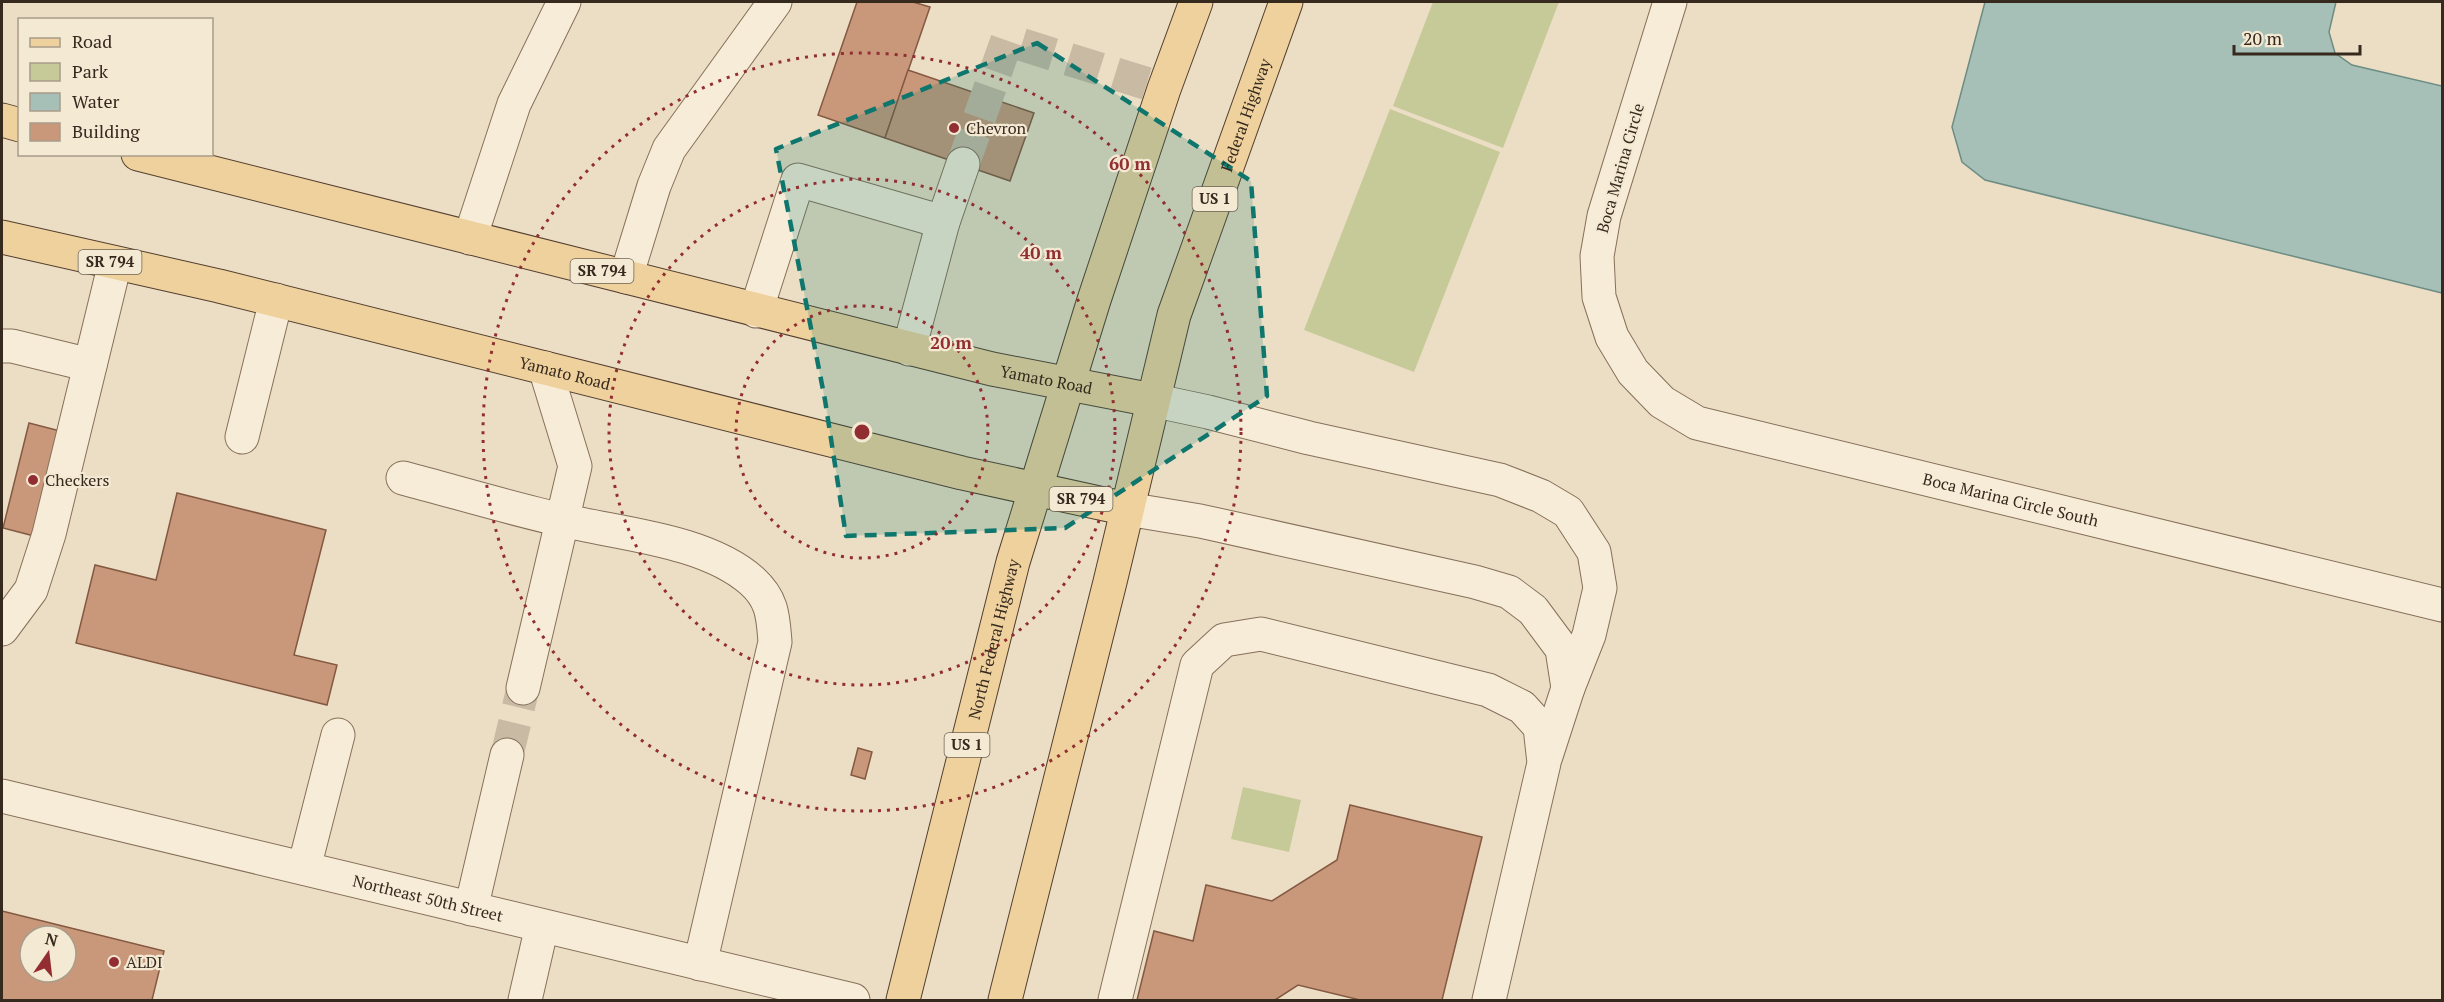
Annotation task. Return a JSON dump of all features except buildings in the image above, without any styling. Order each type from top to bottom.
[{"type":"main road","name":"US 1","points":[[1067,384],[1160,100],[1196,2]]},
{"type":"main road","name":"Federal Highway","points":[[1152,400],[1174,315],[1286,2]]},
{"type":"main road","name":"Yamato Road","points":[[146,156],[909,349],[992,369],[1152,400]]},
{"type":"main road","name":"Yamato Road","points":[[2,237],[276,300],[1035,490],[1127,509]]},
{"type":"main road","name":"North Federal Highway","points":[[903,1000],[1013,562],[1067,384]]},
{"type":"main road","name":"US 1","points":[[1005,1000],[1022,940],[1152,400]]},
{"type":"street","points":[[470,238],[514,104],[564,2]]},
{"type":"street","points":[[626,278],[654,186],[669,149],[776,2]]},
{"type":"street","name":"Boca Marina Circle","points":[[1612,337],[1599,297],[1597,256],[1604,216],[1670,2]]},
{"type":"street","points":[[909,349],[943,222],[963,164]]},
{"type":"street","points":[[756,311],[798,180],[943,222]]},
{"type":"street","points":[[2,630],[31,590],[49,534],[115,263]]},
{"type":"street","points":[[242,437],[276,300]]},
{"type":"street","name":"Boca Marina Circle South","points":[[1612,337],[1633,372],[1662,402],[1697,423],[2442,605]]},
{"type":"street","points":[[2,346],[12,346],[90,365]]},
{"type":"street","points":[[523,688],[575,466],[545,368]]},
{"type":"street","points":[[1152,400],[1309,438],[1500,480],[1541,496],[1568,512],[1594,552],[1600,588],[1588,635],[1544,763],[1489,1000]]},
{"type":"street","points":[[403,478],[562,520],[676,543],[720,561],[752,581],[773,609],[775,642],[700,964]]},
{"type":"street","points":[[1127,509],[1200,521],[1475,582],[1509,592],[1533,610],[1562,649],[1568,688]]},
{"type":"street","points":[[1115,1000],[1197,664],[1224,640],[1261,633],[1488,690],[1522,707],[1540,727],[1544,763]]},
{"type":"street","points":[[303,868],[338,735]]},
{"type":"street","points":[[471,909],[507,755]]},
{"type":"street","name":"Northeast 50th Street","points":[[2,796],[853,1000]]},
{"type":"street","points":[[525,1000],[542,926]]},
{"type":"highlighted area","points":[[1037,43],[1251,181],[1267,396],[1065,528],[846,536],[825,400],[776,149]]},
{"type":"green space","points":[[1433,2],[1559,2],[1503,148],[1393,106]]},
{"type":"green space","points":[[1390,109],[1500,152],[1414,372],[1304,330]]},
{"type":"green space","points":[[1243,787],[1301,800],[1289,852],[1231,839]]},
{"type":"water","points":[[1985,2],[2336,2],[2329,32],[2335,53],[2352,65],[2442,86],[2442,293],[1985,180],[1962,162],[1952,127]]},
{"type":"tunnel","points":[[963,164],[1007,40],[1164,89]]},
{"type":"tunnel","points":[[507,755],[523,688]]},
{"type":"place","name":"Chevron","points":[[954,128]]},
{"type":"place","name":"Checkers","points":[[33,480]]},
{"type":"place","name":"ALDI","points":[[114,962]]}]
